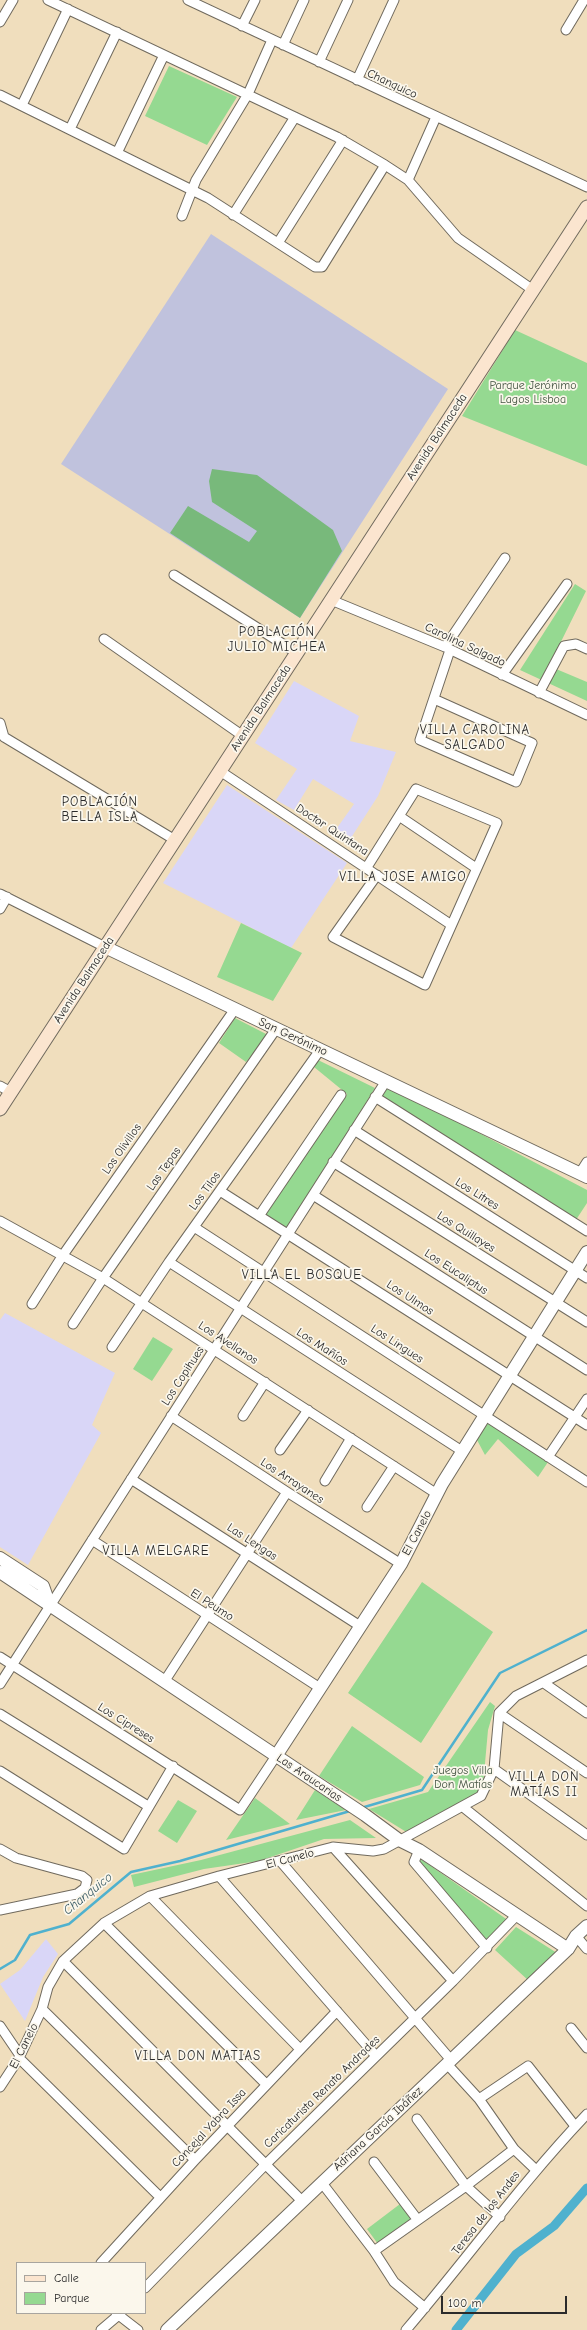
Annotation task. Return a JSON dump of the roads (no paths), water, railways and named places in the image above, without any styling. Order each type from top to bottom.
[{"type":"main road","name":"Avenida Balmaceda","points":[[0,1109],[5,1089],[105,947],[587,207]]},
{"type":"street","points":[[0,22],[13,0]]},
{"type":"street","points":[[48,0],[343,140],[385,165],[408,180],[458,238],[533,290]]},
{"type":"street","name":"Chanquico","points":[[188,0],[204,4],[242,26],[587,187]]},
{"type":"street","points":[[242,26],[255,0]]},
{"type":"street","points":[[283,45],[304,0]]},
{"type":"street","points":[[319,62],[348,0]]},
{"type":"street","points":[[357,80],[394,0]]},
{"type":"street","points":[[566,30],[584,0]]},
{"type":"street","points":[[22,105],[68,9]]},
{"type":"street","points":[[70,129],[117,32]]},
{"type":"street","points":[[182,216],[191,189],[248,94],[272,40]]},
{"type":"street","points":[[117,153],[164,55]]},
{"type":"street","points":[[0,95],[191,189],[233,214],[315,267],[322,267],[385,165]]},
{"type":"street","points":[[233,214],[296,117]]},
{"type":"street","points":[[408,180],[436,117]]},
{"type":"street","points":[[278,243],[343,140]]},
{"type":"street","points":[[434,699],[532,743],[516,782],[420,740],[434,699],[447,649],[505,558]]},
{"type":"street","points":[[174,575],[296,653]]},
{"type":"street","points":[[502,675],[567,584]]},
{"type":"street","name":"Carolina Salgado","points":[[332,600],[447,649],[587,716]]},
{"type":"street","points":[[104,639],[243,736]]},
{"type":"street","points":[[539,693],[564,646],[576,644],[587,649]]},
{"type":"street","points":[[0,723],[2,738],[175,840]]},
{"type":"street","name":"Doctor Quintana","points":[[220,771],[367,867],[450,924]]},
{"type":"street","points":[[367,867],[416,789],[497,823],[450,924],[425,985],[333,937],[377,875]]},
{"type":"street","points":[[399,816],[476,868]]},
{"type":"street","points":[[0,909],[4,896]]},
{"type":"street","name":"San Gerónimo","points":[[4,896],[235,1010],[583,1175]]},
{"type":"street","name":"Los Olivillos","points":[[32,1304],[63,1255],[235,1010]]},
{"type":"street","name":"Las Tepas","points":[[73,1324],[103,1278],[276,1029]]},
{"type":"street","name":"Los Tilos","points":[[112,1347],[140,1302],[320,1050]]},
{"type":"street","name":"Los Copihues","points":[[0,1684],[386,1081]]},
{"type":"street","points":[[259,1216],[341,1095]]},
{"type":"street","points":[[375,1097],[587,1231]]},
{"type":"street","name":"Los Litres","points":[[354,1130],[587,1278]]},
{"type":"street","name":"Los Quillayes","points":[[333,1162],[587,1322]]},
{"type":"street","points":[[583,1175],[587,1162]]},
{"type":"street","name":"Los Ulmos","points":[[220,1191],[587,1425]]},
{"type":"street","name":"Los Eucaliptus","points":[[313,1195],[587,1370]]},
{"type":"street","name":"Los Avellanos","points":[[0,1221],[103,1278],[437,1494]]},
{"type":"street","name":"Los Lingues","points":[[194,1227],[587,1482]]},
{"type":"street","name":"El Canelo","points":[[240,1810],[401,1564],[437,1494],[462,1451],[587,1252]]},
{"type":"street","name":"Los Mañíos","points":[[169,1262],[462,1451]]},
{"type":"street","points":[[243,1416],[265,1382]]},
{"type":"street","points":[[548,1457],[587,1399]]},
{"type":"street","points":[[280,1450],[308,1410]]},
{"type":"street","name":"Los Arrayanes","points":[[171,1416],[401,1564]]},
{"type":"street","points":[[325,1481],[351,1438]]},
{"type":"street","points":[[367,1507],[394,1466]]},
{"type":"street","name":"Las Lengas","points":[[131,1479],[360,1626]]},
{"type":"street","points":[[164,1682],[287,1492]]},
{"type":"street","name":"El Peumo","points":[[92,1540],[206,1616],[320,1688]]},
{"type":"street","points":[[0,1558],[43,1586],[50,1606]]},
{"type":"street","name":"Las Araucarias","points":[[0,1572],[365,1815],[399,1840],[419,1850],[568,1949]]},
{"type":"street","name":"Los Cipreses","points":[[0,1657],[240,1810]]},
{"type":"street","points":[[587,1660],[516,1696],[499,1713],[587,1773]]},
{"type":"street","points":[[544,1683],[587,1713]]},
{"type":"street","name":"El Canelo","points":[[0,2087],[19,2056],[42,2009],[48,1987],[63,1961],[104,1923],[150,1896],[219,1876],[281,1862],[334,1847],[378,1850],[463,1807],[481,1796],[494,1769],[499,1713]]},
{"type":"street","points":[[0,1714],[148,1806]]},
{"type":"street","points":[[0,1771],[124,1849],[173,1766]]},
{"type":"street","points":[[494,1769],[587,1835]]},
{"type":"street","points":[[463,1807],[587,1906]]},
{"type":"street","points":[[334,1847],[453,1981]]},
{"type":"street","points":[[0,1849],[16,1858],[82,1876],[87,1880],[85,1888],[78,1894],[0,1910]]},
{"type":"street","points":[[419,1850],[414,1862],[487,1948]]},
{"type":"street","points":[[281,1862],[415,2019],[479,2099],[514,2149],[536,2170]]},
{"type":"street","points":[[219,1876],[376,2056]]},
{"type":"street","points":[[150,1896],[300,2049]]},
{"type":"street","name":"Caricaturista Renato Andrades","points":[[146,2287],[266,2164],[487,1948],[517,1915]]},
{"type":"street","points":[[104,1923],[266,2084]]},
{"type":"street","name":"Adriana García Ibáñez","points":[[166,2330],[568,1949],[576,1936],[587,1926]]},
{"type":"street","points":[[576,1936],[587,1949]]},
{"type":"street","points":[[63,1961],[302,2201]]},
{"type":"street","points":[[42,2009],[195,2160]]},
{"type":"street","name":"Concejal Yabra Issa","points":[[102,2262],[266,2084],[337,2011]]},
{"type":"street","points":[[0,2026],[19,2056],[160,2198]]},
{"type":"street","points":[[571,2028],[587,2048]]},
{"type":"street","points":[[479,2099],[528,2066],[575,2126]]},
{"type":"street","name":"Teresa de los Andes","points":[[406,2330],[500,2217],[536,2170],[587,2114]]},
{"type":"street","points":[[417,2119],[466,2186],[500,2217]]},
{"type":"street","points":[[374,2251],[417,2219],[466,2186],[514,2149]]},
{"type":"street","points":[[374,2162],[417,2219]]},
{"type":"street","points":[[322,2183],[374,2251],[394,2282],[425,2308]]},
{"type":"street","points":[[102,2330],[118,2314],[138,2330]]},
{"type":"waterway","points":[[361,1808],[422,1790],[500,1673],[587,1630]]},
{"type":"waterway","name":"Chanquico","points":[[0,1969],[15,1960],[30,1935],[69,1924],[131,1872],[180,1861],[350,1811]]},
{"type":"waterway","points":[[456,2330],[516,2254],[554,2226],[587,2188]]},
{"type":"district","name":"POBLACIÓN JULIO MICHEA","points":[[277,640]]},
{"type":"district","name":"VILLA CAROLINA SALGADO","points":[[475,738]]},
{"type":"district","name":"POBLACIÓN BELLA ISLA","points":[[100,810]]},
{"type":"district","name":"VILLA JOSE AMIGO","points":[[403,877]]},
{"type":"district","name":"VILLA EL BOSQUE","points":[[302,1275]]},
{"type":"district","name":"VILLA MELGARE","points":[[156,1551]]},
{"type":"district","name":"VILLA DON MATÍAS II","points":[[544,1784]]},
{"type":"district","name":"VILLA DON MATIAS","points":[[198,2056]]},
{"type":"park label","name":"Parque Jerónimo Lagos Lisboa","points":[[533,393]]},
{"type":"park label","name":"Juegos Villa Don Matías","points":[[463,1778]]}]
